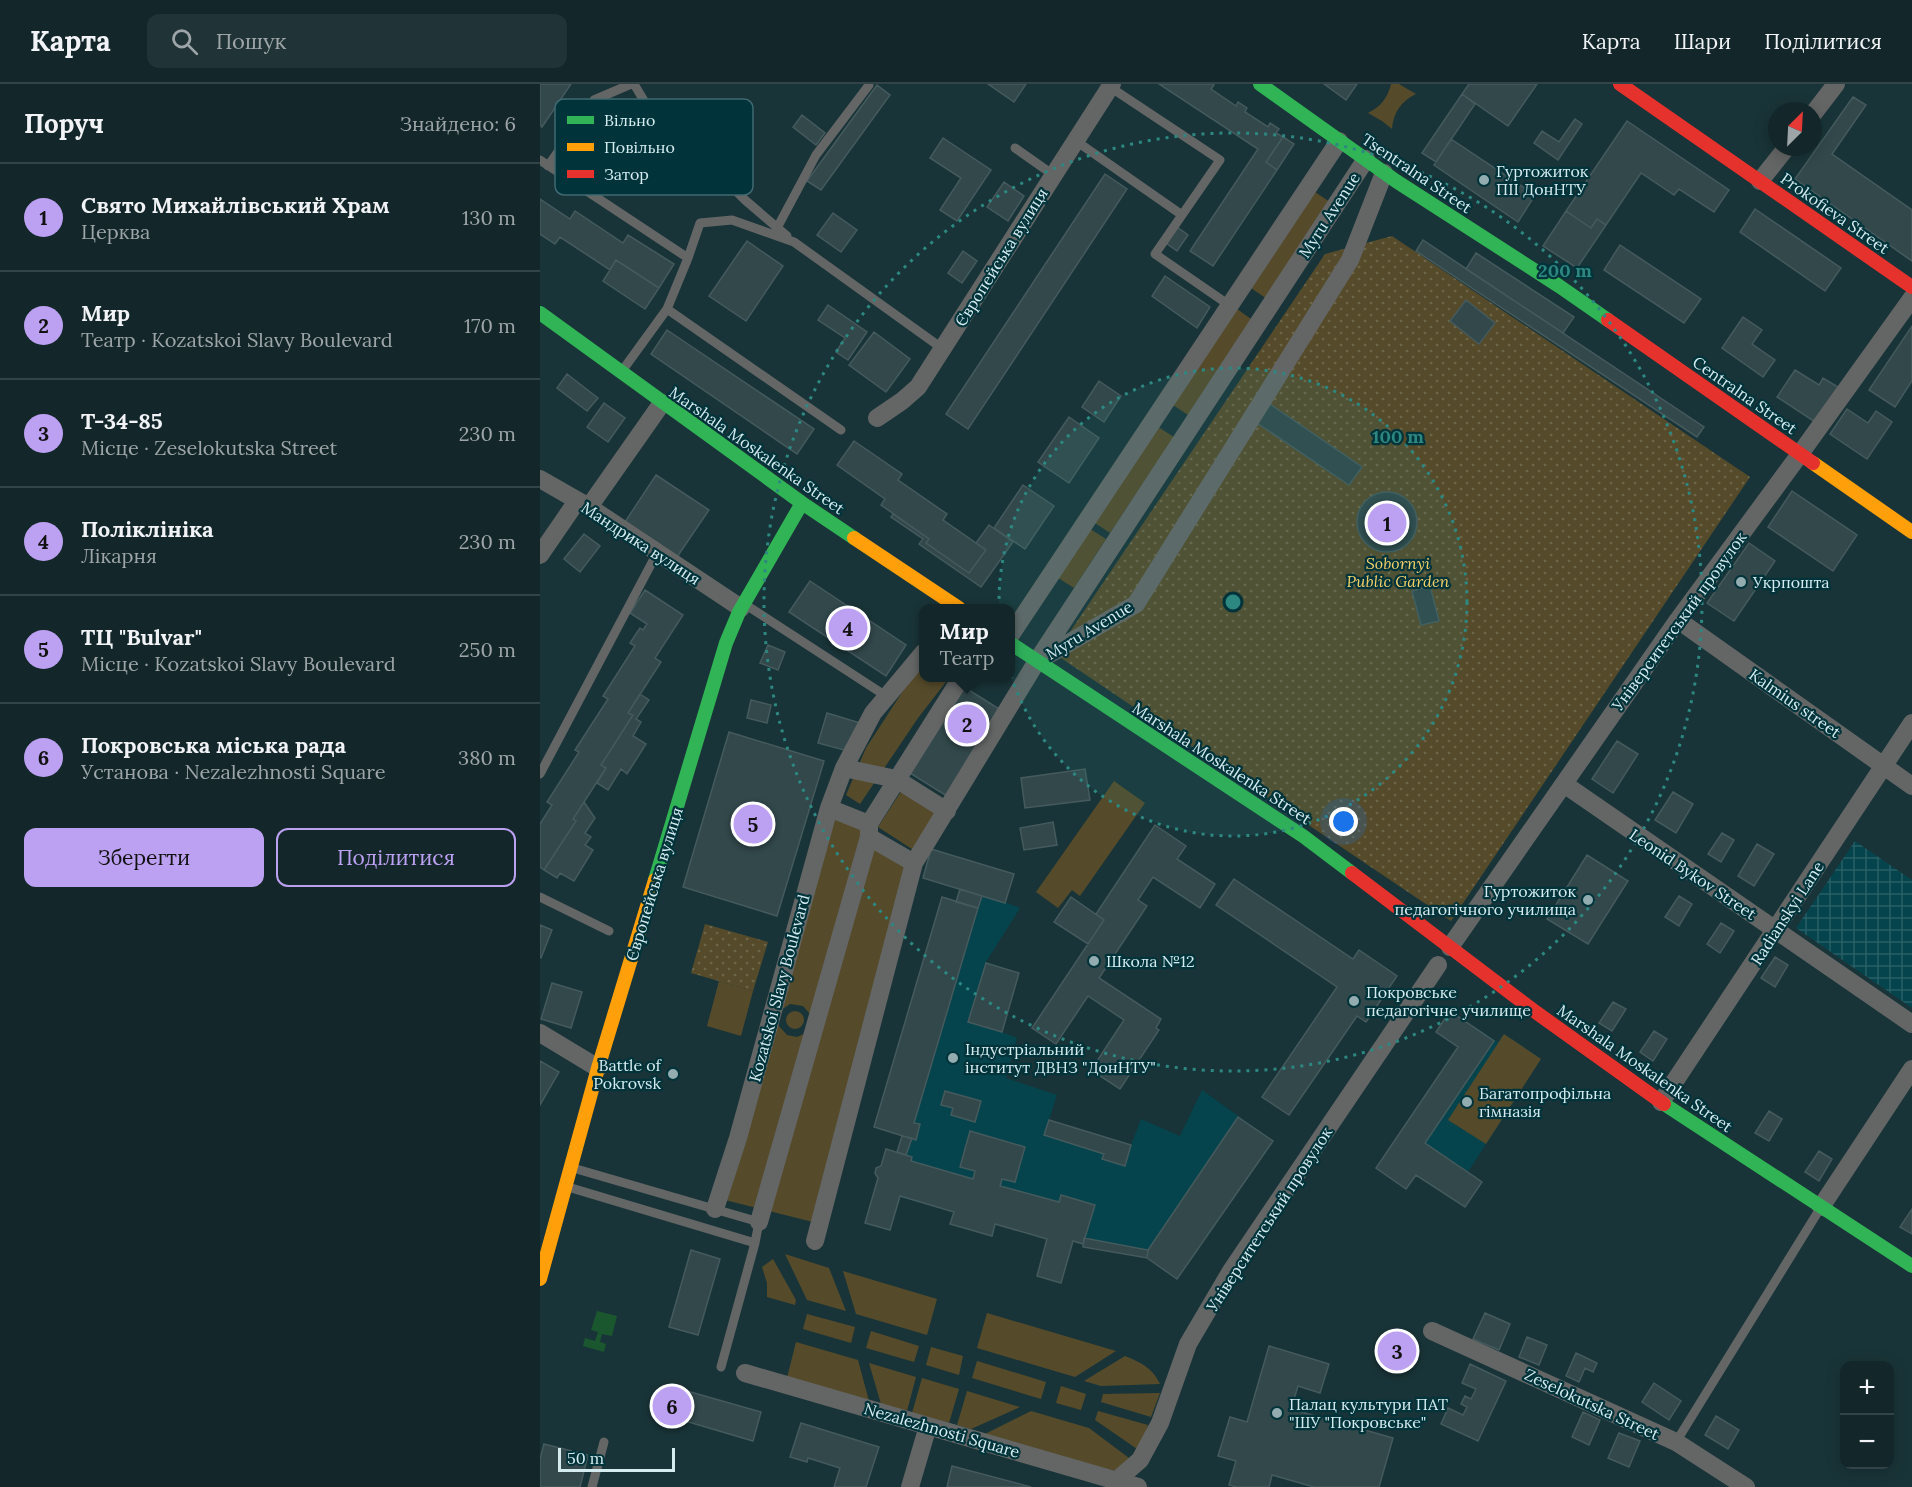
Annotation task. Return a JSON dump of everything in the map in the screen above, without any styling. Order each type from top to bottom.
[{"type":"street","name":"Tsentralna Street","points":[[1260,84],[1384,172]]},
{"type":"street","name":"Prokofieva Street","points":[[1620,84],[1912,287]]},
{"type":"street","points":[[1822,102],[1836,84]]},
{"type":"street","name":"Європейська вулиця","points":[[877,418],[918,387],[1052,174],[1111,86]]},
{"type":"street","name":"Myru Avenue","points":[[1015,630],[1339,141]]},
{"type":"street","points":[[1760,181],[1780,156]]},
{"type":"street","name":"Myru Avenue","points":[[1037,661],[1366,159]]},
{"type":"street","name":"Myru Avenue","points":[[1037,661],[1136,604],[1350,260],[1384,172]]},
{"type":"street","name":"Centralna Street","points":[[1384,172],[1559,286],[1912,532]]},
{"type":"street","name":"Університетський провулок","points":[[1450,947],[1677,620],[1912,298]]},
{"type":"street","name":"Marshala Moskalenka Street","points":[[540,313],[802,503],[952,604]]},
{"type":"street","points":[[540,555],[662,403]]},
{"type":"street","name":"Мандрика вулиця","points":[[540,479],[742,606]]},
{"type":"street","name":"Європейська вулиця","points":[[540,1279],[598,1068],[718,666],[732,626],[742,606],[802,503]]},
{"type":"street","name":"Kalmius street","points":[[1677,620],[1912,786]]},
{"type":"street","name":"Marshala Moskalenka Street","points":[[1015,646],[1304,836],[1661,1102],[1912,1266]]},
{"type":"street","name":"Kozatskoi Slavy Boulevard","points":[[715,1209],[738,1138],[829,808],[844,768],[873,713],[919,658]]},
{"type":"street","points":[[815,1241],[914,863],[1037,661]]},
{"type":"street","points":[[759,1222],[869,831],[896,779],[958,682]]},
{"type":"street","name":"Radianskyi Lane","points":[[1661,1102],[1912,723]]},
{"type":"street","points":[[844,768],[896,779],[947,811]]},
{"type":"street","name":"Leonid Bykov Street","points":[[1564,784],[1912,1024]]},
{"type":"street","points":[[829,808],[869,831],[914,863]]},
{"type":"street","name":"Університетський провулок","points":[[1117,1480],[1140,1460],[1160,1423],[1188,1344],[1231,1271],[1438,965]]},
{"type":"street","points":[[540,1033],[598,1068]]},
{"type":"street","points":[[1821,1208],[1912,1069]]},
{"type":"street","name":"Zeselokutska Street","points":[[1432,1331],[1676,1442],[1746,1487]]},
{"type":"street","name":"Nezalezhnosti Square","points":[[745,1373],[1138,1487]]},
{"type":"street","points":[[910,1487],[928,1426]]},
{"type":"lane","points":[[596,99],[633,84],[642,99]]},
{"type":"lane","points":[[777,228],[816,155],[869,85]]},
{"type":"lane","points":[[1111,86],[1220,160],[1155,254],[1229,305]]},
{"type":"lane","points":[[1076,141],[1182,215]]},
{"type":"lane","points":[[1015,148],[1052,174]]},
{"type":"lane","points":[[544,163],[555,149]]},
{"type":"lane","points":[[593,195],[688,258]]},
{"type":"lane","points":[[740,195],[794,242],[944,349]]},
{"type":"lane","points":[[621,373],[667,309],[700,224],[732,220],[794,242]]},
{"type":"lane","points":[[667,309],[841,430]]},
{"type":"lane","points":[[540,774],[657,553]]},
{"type":"lane","points":[[742,606],[886,696]]},
{"type":"lane","points":[[540,897],[609,931]]},
{"type":"lane","points":[[571,1167],[759,1222],[721,1366]]},
{"type":"lane","points":[[566,1186],[755,1243]]},
{"type":"lane","points":[[1676,1442],[1821,1208]]},
{"type":"lane","points":[[592,1487],[604,1442]]},
{"type":"shaded area","points":[[1855,841],[1912,880],[1912,1008],[1796,928]]},
{"type":"shaded area","name":"Індустріальний інститут ДВНЗ \"ДонНТУ\"","points":[[931,849],[1014,874],[1005,902],[1020,908],[986,962],[1019,973],[1002,1032],[1017,1038],[1006,1078],[1057,1095],[1049,1120],[1131,1145],[1141,1119],[1180,1136],[1202,1090],[1273,1141],[1177,1279],[1147,1258],[1083,1247],[1083,1244],[1073,1241],[1061,1283],[1037,1276],[1047,1239],[996,1224],[992,1236],[950,1224],[953,1212],[900,1197],[890,1230],[865,1223],[878,1178],[875,1173],[876,1168],[881,1166],[886,1149],[897,1152],[902,1136],[874,1127],[942,897],[956,902],[960,890],[923,878]]},
{"type":"shaded area","name":"Багатопрофільна гімназія","points":[[1450,1011],[1498,1042],[1504,1034],[1541,1059],[1468,1172],[1482,1182],[1465,1207],[1416,1175],[1406,1189],[1376,1168],[1458,1047],[1436,1032]]},
{"type":"shaded area","points":[[597,1311],[617,1316],[612,1336],[602,1334],[600,1342],[606,1344],[604,1352],[583,1346],[585,1338],[595,1341],[598,1332],[591,1330]]},
{"type":"green space","points":[[1391,84],[1399,84],[1416,94],[1399,108],[1392,129],[1368,113],[1383,102]]},
{"type":"green space","points":[[1312,190],[1330,202],[1267,299],[1248,286]]},
{"type":"green space","name":"Sobornyi Public Garden","points":[[1392,236],[1750,477],[1451,921],[1055,654],[1325,254]]},
{"type":"green space","points":[[1233,306],[1251,319],[1188,415],[1170,403]]},
{"type":"green space","points":[[1155,425],[1174,437],[1110,533],[1092,521]]},
{"type":"green space","points":[[1087,527],[1106,539],[1074,588],[1055,576]]},
{"type":"green space","points":[[919,666],[919,682],[946,682],[918,718],[860,804],[846,795],[866,748]]},
{"type":"green space","points":[[1114,781],[1145,803],[1080,896],[1072,890],[1058,908],[1036,892]]},
{"type":"green space","points":[[904,787],[940,812],[915,851],[878,827]]},
{"type":"green space","points":[[829,808],[914,863],[817,1223],[721,1199]],"holes":[[[790,1004],[803,1006],[810,1014],[804,1034],[797,1037],[787,1035],[778,1025],[781,1010]]]},
{"type":"green space","points":[[705,924],[768,942],[753,991],[691,973]]},
{"type":"green space","points":[[719,981],[753,991],[741,1036],[707,1026]]},
{"type":"green space","points":[[795,1011],[801,1014],[804,1020],[801,1026],[795,1029],[789,1026],[786,1020],[789,1014]]},
{"type":"green space","points":[[1504,1034],[1541,1059],[1486,1144],[1448,1120]]},
{"type":"green space","points":[[785,1254],[829,1268],[846,1311],[807,1300]]},
{"type":"green space","points":[[773,1259],[796,1300],[795,1305],[767,1297],[767,1283],[762,1267]]},
{"type":"green space","points":[[843,1271],[937,1299],[927,1335],[856,1314]]},
{"type":"green space","points":[[987,1313],[1116,1351],[1075,1377],[977,1348]]},
{"type":"green space","points":[[807,1314],[855,1327],[851,1343],[803,1329]]},
{"type":"green space","points":[[871,1331],[919,1346],[914,1362],[866,1348]]},
{"type":"green space","points":[[796,1342],[858,1360],[869,1401],[787,1378]]},
{"type":"green space","points":[[931,1347],[963,1356],[959,1375],[926,1365]]},
{"type":"green space","points":[[1125,1356],[1150,1370],[1160,1384],[1101,1386],[1084,1381]]},
{"type":"green space","points":[[977,1361],[1046,1382],[1041,1399],[972,1378]]},
{"type":"green space","points":[[869,1363],[916,1377],[907,1411],[881,1404]]},
{"type":"green space","points":[[922,1378],[959,1389],[949,1423],[912,1413]]},
{"type":"green space","points":[[1061,1386],[1086,1394],[1081,1410],[1056,1403]]},
{"type":"green space","points":[[967,1391],[1020,1407],[971,1429],[957,1425]]},
{"type":"green space","points":[[1160,1393],[1151,1417],[1101,1402],[1103,1394]]},
{"type":"green space","points":[[1031,1411],[1089,1428],[1133,1461],[1123,1468],[1112,1471],[985,1434]]},
{"type":"green space","points":[[1098,1411],[1148,1425],[1140,1451],[1095,1420]]},
{"type":"building","points":[[540,84],[571,84],[561,99],[555,99],[555,108],[542,127],[540,125]]},
{"type":"building","points":[[988,84],[1026,84],[1014,102]]},
{"type":"building","points":[[1159,84],[1212,84],[1214,85],[1211,89],[1236,106],[1238,102],[1247,108],[1245,112],[1268,127],[1270,123],[1279,129],[1276,133],[1283,137],[1266,162],[1277,170],[1213,266],[1190,251],[1258,149]]},
{"type":"building","points":[[1324,84],[1357,84],[1346,100]]},
{"type":"building","points":[[1469,84],[1537,84],[1508,126],[1462,94]]},
{"type":"building","points":[[877,85],[890,95],[821,190],[807,181]]},
{"type":"building","points":[[1462,94],[1475,104],[1436,162],[1422,153]]},
{"type":"building","points":[[1853,97],[1866,105],[1832,154],[1912,210],[1912,261],[1795,179],[1811,156],[1822,156],[1822,141]]},
{"type":"building","points":[[802,115],[825,133],[816,145],[793,127]]},
{"type":"building","points":[[1575,119],[1582,124],[1558,160],[1534,143],[1542,131],[1559,142]]},
{"type":"building","points":[[1627,121],[1729,190],[1714,212],[1679,189],[1674,195],[1641,173],[1606,225],[1597,219],[1591,228],[1566,211]]},
{"type":"building","points":[[1283,137],[1294,144],[1277,170],[1266,162]]},
{"type":"building","points":[[943,138],[991,170],[957,221],[940,210],[961,178],[930,158]]},
{"type":"building","name":"Гуртожиток ПІІ ДонНТУ","points":[[1451,139],[1535,195],[1518,222],[1434,165]]},
{"type":"building","points":[[1105,174],[1127,189],[968,429],[946,414]]},
{"type":"building","points":[[1004,182],[1024,196],[1008,221],[987,207]]},
{"type":"building","points":[[540,199],[570,219],[575,211],[623,243],[628,235],[674,264],[659,288],[616,260],[610,270],[560,237],[555,244],[540,234]]},
{"type":"building","points":[[1755,209],[1841,268],[1825,291],[1740,232]]},
{"type":"building","points":[[1566,211],[1591,228],[1597,219],[1606,225],[1577,268],[1543,246]]},
{"type":"building","points":[[833,213],[857,230],[841,252],[817,235]]},
{"type":"building","points":[[1177,227],[1188,235],[1177,251],[1166,243]]},
{"type":"building","points":[[1423,240],[1704,427],[1697,437],[1416,251]]},
{"type":"building","points":[[747,241],[783,266],[746,321],[709,296]]},
{"type":"building","points":[[1620,245],[1701,299],[1684,323],[1604,270]]},
{"type":"building","points":[[963,251],[977,261],[962,283],[948,273]]},
{"type":"building","points":[[1476,253],[1574,317],[1563,333],[1466,269]]},
{"type":"building","points":[[616,260],[659,288],[645,309],[603,281]]},
{"type":"building","points":[[1165,276],[1210,307],[1197,328],[1152,296]]},
{"type":"building","points":[[1466,300],[1495,323],[1479,344],[1450,321]]},
{"type":"building","points":[[828,305],[867,332],[848,360],[836,352],[845,338],[818,320]]},
{"type":"building","points":[[1743,317],[1762,330],[1752,344],[1775,360],[1763,377],[1722,348]]},
{"type":"building","points":[[1912,326],[1912,381],[1895,407],[1869,390]]},
{"type":"building","points":[[667,330],[814,429],[797,454],[651,354]]},
{"type":"building","points":[[874,332],[910,359],[886,392],[849,365]]},
{"type":"building","points":[[1795,370],[1819,385],[1823,378],[1838,387],[1815,422],[1777,397]]},
{"type":"building","points":[[567,374],[598,398],[587,411],[557,388]]},
{"type":"building","points":[[1099,381],[1121,396],[1104,422],[1082,407]]},
{"type":"building","points":[[1267,402],[1362,467],[1349,485],[1254,421]]},
{"type":"building","points":[[604,403],[625,418],[608,442],[587,427]]},
{"type":"building","points":[[1847,409],[1868,423],[1876,411],[1892,422],[1867,459],[1830,434]]},
{"type":"building","points":[[1069,417],[1099,438],[1069,483],[1038,462]]},
{"type":"building","points":[[854,441],[902,474],[898,480],[947,514],[943,520],[986,550],[969,573],[926,543],[929,539],[881,505],[885,499],[837,465]]},
{"type":"building","points":[[656,475],[709,510],[675,560],[623,525]]},
{"type":"building","points":[[1023,485],[1054,506],[1025,549],[994,528]]},
{"type":"building","points":[[1792,491],[1857,535],[1833,571],[1768,527]]},
{"type":"building","points":[[1381,492],[1393,492],[1404,497],[1412,505],[1417,522],[1415,534],[1404,547],[1393,552],[1381,552],[1370,547],[1362,539],[1357,528],[1357,516],[1362,505],[1370,497]]},
{"type":"building","points":[[893,514],[929,539],[926,543],[969,573],[986,550],[976,543],[989,525],[1013,542],[981,587],[919,544],[923,539],[891,517]]},
{"type":"building","points":[[584,534],[600,546],[580,572],[564,559]]},
{"type":"building","name":"Укрпошта","points":[[1749,543],[1775,561],[1734,621],[1707,603]]},
{"type":"building","points":[[810,581],[906,645],[886,676],[789,612]]},
{"type":"building","points":[[1430,586],[1439,621],[1421,625],[1412,591]]},
{"type":"building","points":[[645,590],[683,615],[655,658],[661,662],[628,713],[633,715],[601,765],[606,768],[573,819],[576,821],[544,870],[540,867],[540,824],[552,805],[547,802],[579,752],[575,750],[608,699],[603,696],[635,646],[630,643],[640,628],[643,630],[647,624],[630,613]]},
{"type":"building","points":[[768,645],[785,652],[778,670],[760,663]]},
{"type":"building","points":[[964,687],[1004,712],[950,798],[910,773]]},
{"type":"building","points":[[640,694],[649,700],[636,719],[641,722],[633,736],[646,744],[627,774],[621,769],[608,790],[597,783],[606,768],[601,765],[633,715],[628,713]]},
{"type":"building","points":[[751,700],[771,705],[767,723],[747,718]]},
{"type":"building","points":[[827,713],[860,723],[844,750],[818,743]]},
{"type":"building","points":[[729,732],[824,761],[777,916],[683,887]]},
{"type":"building","points":[[1617,741],[1638,754],[1613,793],[1592,779]]},
{"type":"building","points":[[1085,769],[1090,800],[1025,808],[1021,778]]},
{"type":"building","points":[[1673,792],[1693,804],[1676,833],[1655,820]]},
{"type":"building","points":[[584,802],[595,818],[585,833],[591,837],[585,845],[593,850],[574,881],[560,873],[557,878],[544,870],[576,821],[573,819]]},
{"type":"building","points":[[1053,822],[1057,845],[1024,850],[1020,828]]},
{"type":"building","name":"Школа №12","points":[[1155,825],[1186,846],[1177,859],[1215,884],[1200,908],[1153,877],[1138,900],[1147,906],[1099,978],[1161,1019],[1156,1028],[1159,1030],[1120,1089],[1091,1070],[1124,1020],[1088,996],[1056,1044],[1032,1028],[1104,920],[1096,914]]},
{"type":"building","points":[[1722,833],[1734,840],[1721,862],[1708,854]]},
{"type":"building","points":[[1757,844],[1774,854],[1754,886],[1738,876]]},
{"type":"building","points":[[931,849],[1014,874],[1005,903],[923,878]]},
{"type":"building","name":"Гуртожиток педагогічного училища","points":[[1587,855],[1628,881],[1588,944],[1547,919]]},
{"type":"building","name":"Покровське педагогічне училище","points":[[1234,879],[1353,959],[1359,950],[1397,976],[1366,1022],[1357,1016],[1289,1115],[1262,1097],[1337,987],[1216,905]]},
{"type":"building","points":[[960,889],[982,896],[978,908],[956,902]]},
{"type":"building","points":[[1679,896],[1692,904],[1679,926],[1665,917]]},
{"type":"building","points":[[942,897],[978,908],[914,1123],[920,1124],[916,1140],[874,1127]]},
{"type":"building","points":[[1071,897],[1104,920],[1088,944],[1054,922]]},
{"type":"building","points":[[1721,923],[1734,931],[1720,953],[1707,944]]},
{"type":"building","points":[[540,925],[552,930],[541,958],[540,957]]},
{"type":"building","points":[[1775,957],[1788,965],[1775,987],[1761,978]]},
{"type":"building","points":[[986,963],[1019,973],[1002,1032],[968,1022]]},
{"type":"building","points":[[552,983],[582,992],[571,1028],[541,1019]]},
{"type":"building","points":[[1613,1002],[1626,1009],[1612,1031],[1599,1023]]},
{"type":"building","points":[[1450,1011],[1494,1041],[1425,1143],[1482,1182],[1465,1207],[1416,1175],[1406,1189],[1376,1168],[1458,1047],[1436,1032]]},
{"type":"building","points":[[1654,1031],[1667,1039],[1653,1061],[1640,1052]]},
{"type":"building","points":[[540,1061],[559,1072],[540,1105]]},
{"type":"building","points":[[945,1091],[981,1101],[975,1122],[951,1115],[953,1108],[941,1105]]},
{"type":"building","points":[[1769,1111],[1782,1119],[1769,1141],[1755,1133]]},
{"type":"building","points":[[1238,1117],[1273,1141],[1177,1279],[1147,1258],[1148,1250]]},
{"type":"building","points":[[1049,1120],[1131,1145],[1125,1166],[1102,1159],[1104,1154],[1044,1135]]},
{"type":"building","points":[[970,1131],[1025,1147],[1015,1182],[1002,1179],[1000,1186],[1059,1202],[1061,1195],[1095,1205],[1083,1244],[1073,1241],[1061,1283],[1037,1276],[1047,1239],[995,1224],[992,1236],[950,1224],[954,1212],[900,1196],[890,1230],[865,1223],[878,1178],[875,1173],[876,1168],[881,1166],[886,1149],[912,1157],[911,1161],[973,1179],[975,1171],[960,1167]]},
{"type":"building","points":[[902,1136],[912,1138],[906,1155],[897,1152]]},
{"type":"building","points":[[1819,1151],[1832,1159],[1819,1181],[1805,1172]]},
{"type":"building","points":[[1912,1209],[1912,1234],[1900,1227]]},
{"type":"building","points":[[1084,1238],[1148,1250],[1147,1258],[1083,1247]]},
{"type":"building","points":[[691,1250],[720,1259],[698,1335],[669,1327]]},
{"type":"building","points":[[1485,1313],[1510,1324],[1499,1350],[1473,1339]]},
{"type":"building","points":[[1527,1337],[1547,1345],[1539,1365],[1519,1357]]},
{"type":"building","name":"Палац культури ПАТ \"ШУ \"Покровське\"","points":[[1269,1346],[1329,1364],[1320,1393],[1298,1386],[1291,1409],[1393,1438],[1379,1487],[1314,1487],[1272,1475],[1269,1487],[1229,1485],[1236,1461],[1218,1456],[1230,1417],[1247,1422]]},
{"type":"building","points":[[1576,1353],[1597,1363],[1593,1372],[1585,1368],[1579,1382],[1566,1376]]},
{"type":"building","points":[[1470,1364],[1506,1381],[1478,1441],[1441,1424],[1448,1408],[1463,1415],[1467,1407],[1461,1404],[1465,1396],[1471,1399],[1476,1389],[1462,1383]]},
{"type":"building","points":[[1654,1383],[1681,1401],[1669,1420],[1642,1402]]},
{"type":"building","points":[[666,1385],[761,1412],[753,1441],[658,1413]]},
{"type":"building","points":[[1583,1412],[1600,1420],[1589,1445],[1572,1437]]},
{"type":"building","points":[[1716,1416],[1739,1430],[1728,1449],[1705,1435]]},
{"type":"building","points":[[801,1423],[879,1447],[866,1487],[834,1487],[840,1468],[808,1458],[807,1462],[790,1457]]},
{"type":"building","points":[[1619,1433],[1640,1441],[1629,1467],[1608,1458]]},
{"type":"building","points":[[544,1444],[588,1455],[580,1487],[540,1487],[540,1459]]},
{"type":"building","points":[[952,1466],[1031,1487],[947,1487]]},
{"type":"traffic: fast","points":[[1260,84],[1396,181],[1608,320]]},
{"type":"traffic: fast","points":[[540,313],[802,503],[854,538]]},
{"type":"traffic: fast","points":[[655,880],[726,643],[739,612],[802,503]]},
{"type":"traffic: fast","points":[[1015,646],[1303,836],[1352,873]]},
{"type":"traffic: fast","points":[[1664,1104],[1912,1266]]},
{"type":"traffic: slow","points":[[1813,463],[1912,532]]},
{"type":"traffic: slow","points":[[854,538],[953,604]]},
{"type":"traffic: slow","points":[[540,1279],[598,1068],[655,880]]},
{"type":"traffic: jam","points":[[1620,84],[1912,287]]},
{"type":"traffic: jam","points":[[1608,320],[1813,463]]},
{"type":"traffic: jam","points":[[1352,873],[1537,1013],[1664,1104]]},
{"type":"place","name":"Гуртожиток ПІІ ДонНТУ","points":[[1484,180]]},
{"type":"place","name":"Свято Михайлівський Храм","points":[[1387,523]]},
{"type":"place","name":"Укрпошта","points":[[1741,582]]},
{"type":"place","name":"Поліклініка","points":[[848,628]]},
{"type":"place","name":"Мир","points":[[967,724]]},
{"type":"place","name":"ТЦ \"Bulvar\"","points":[[753,824]]},
{"type":"place","name":"Гуртожиток педагогічного училища","points":[[1588,900]]},
{"type":"place","name":"Школа №12","points":[[1094,961]]},
{"type":"place","name":"Покровське педагогічне училище","points":[[1354,1001]]},
{"type":"place","name":"Індустріальний інститут ДВНЗ \"ДонНТУ\"","points":[[953,1058]]},
{"type":"place","name":"Battle of Pokrovsk","points":[[673,1074]]},
{"type":"place","name":"Багатопрофільна гімназія","points":[[1467,1102]]},
{"type":"place","name":"Т-34-85","points":[[1397,1351]]},
{"type":"place","name":"Покровська міська рада","points":[[672,1406]]},
{"type":"place","name":"Палац культури ПАТ \"ШУ \"Покровське\"","points":[[1277,1413]]}]
